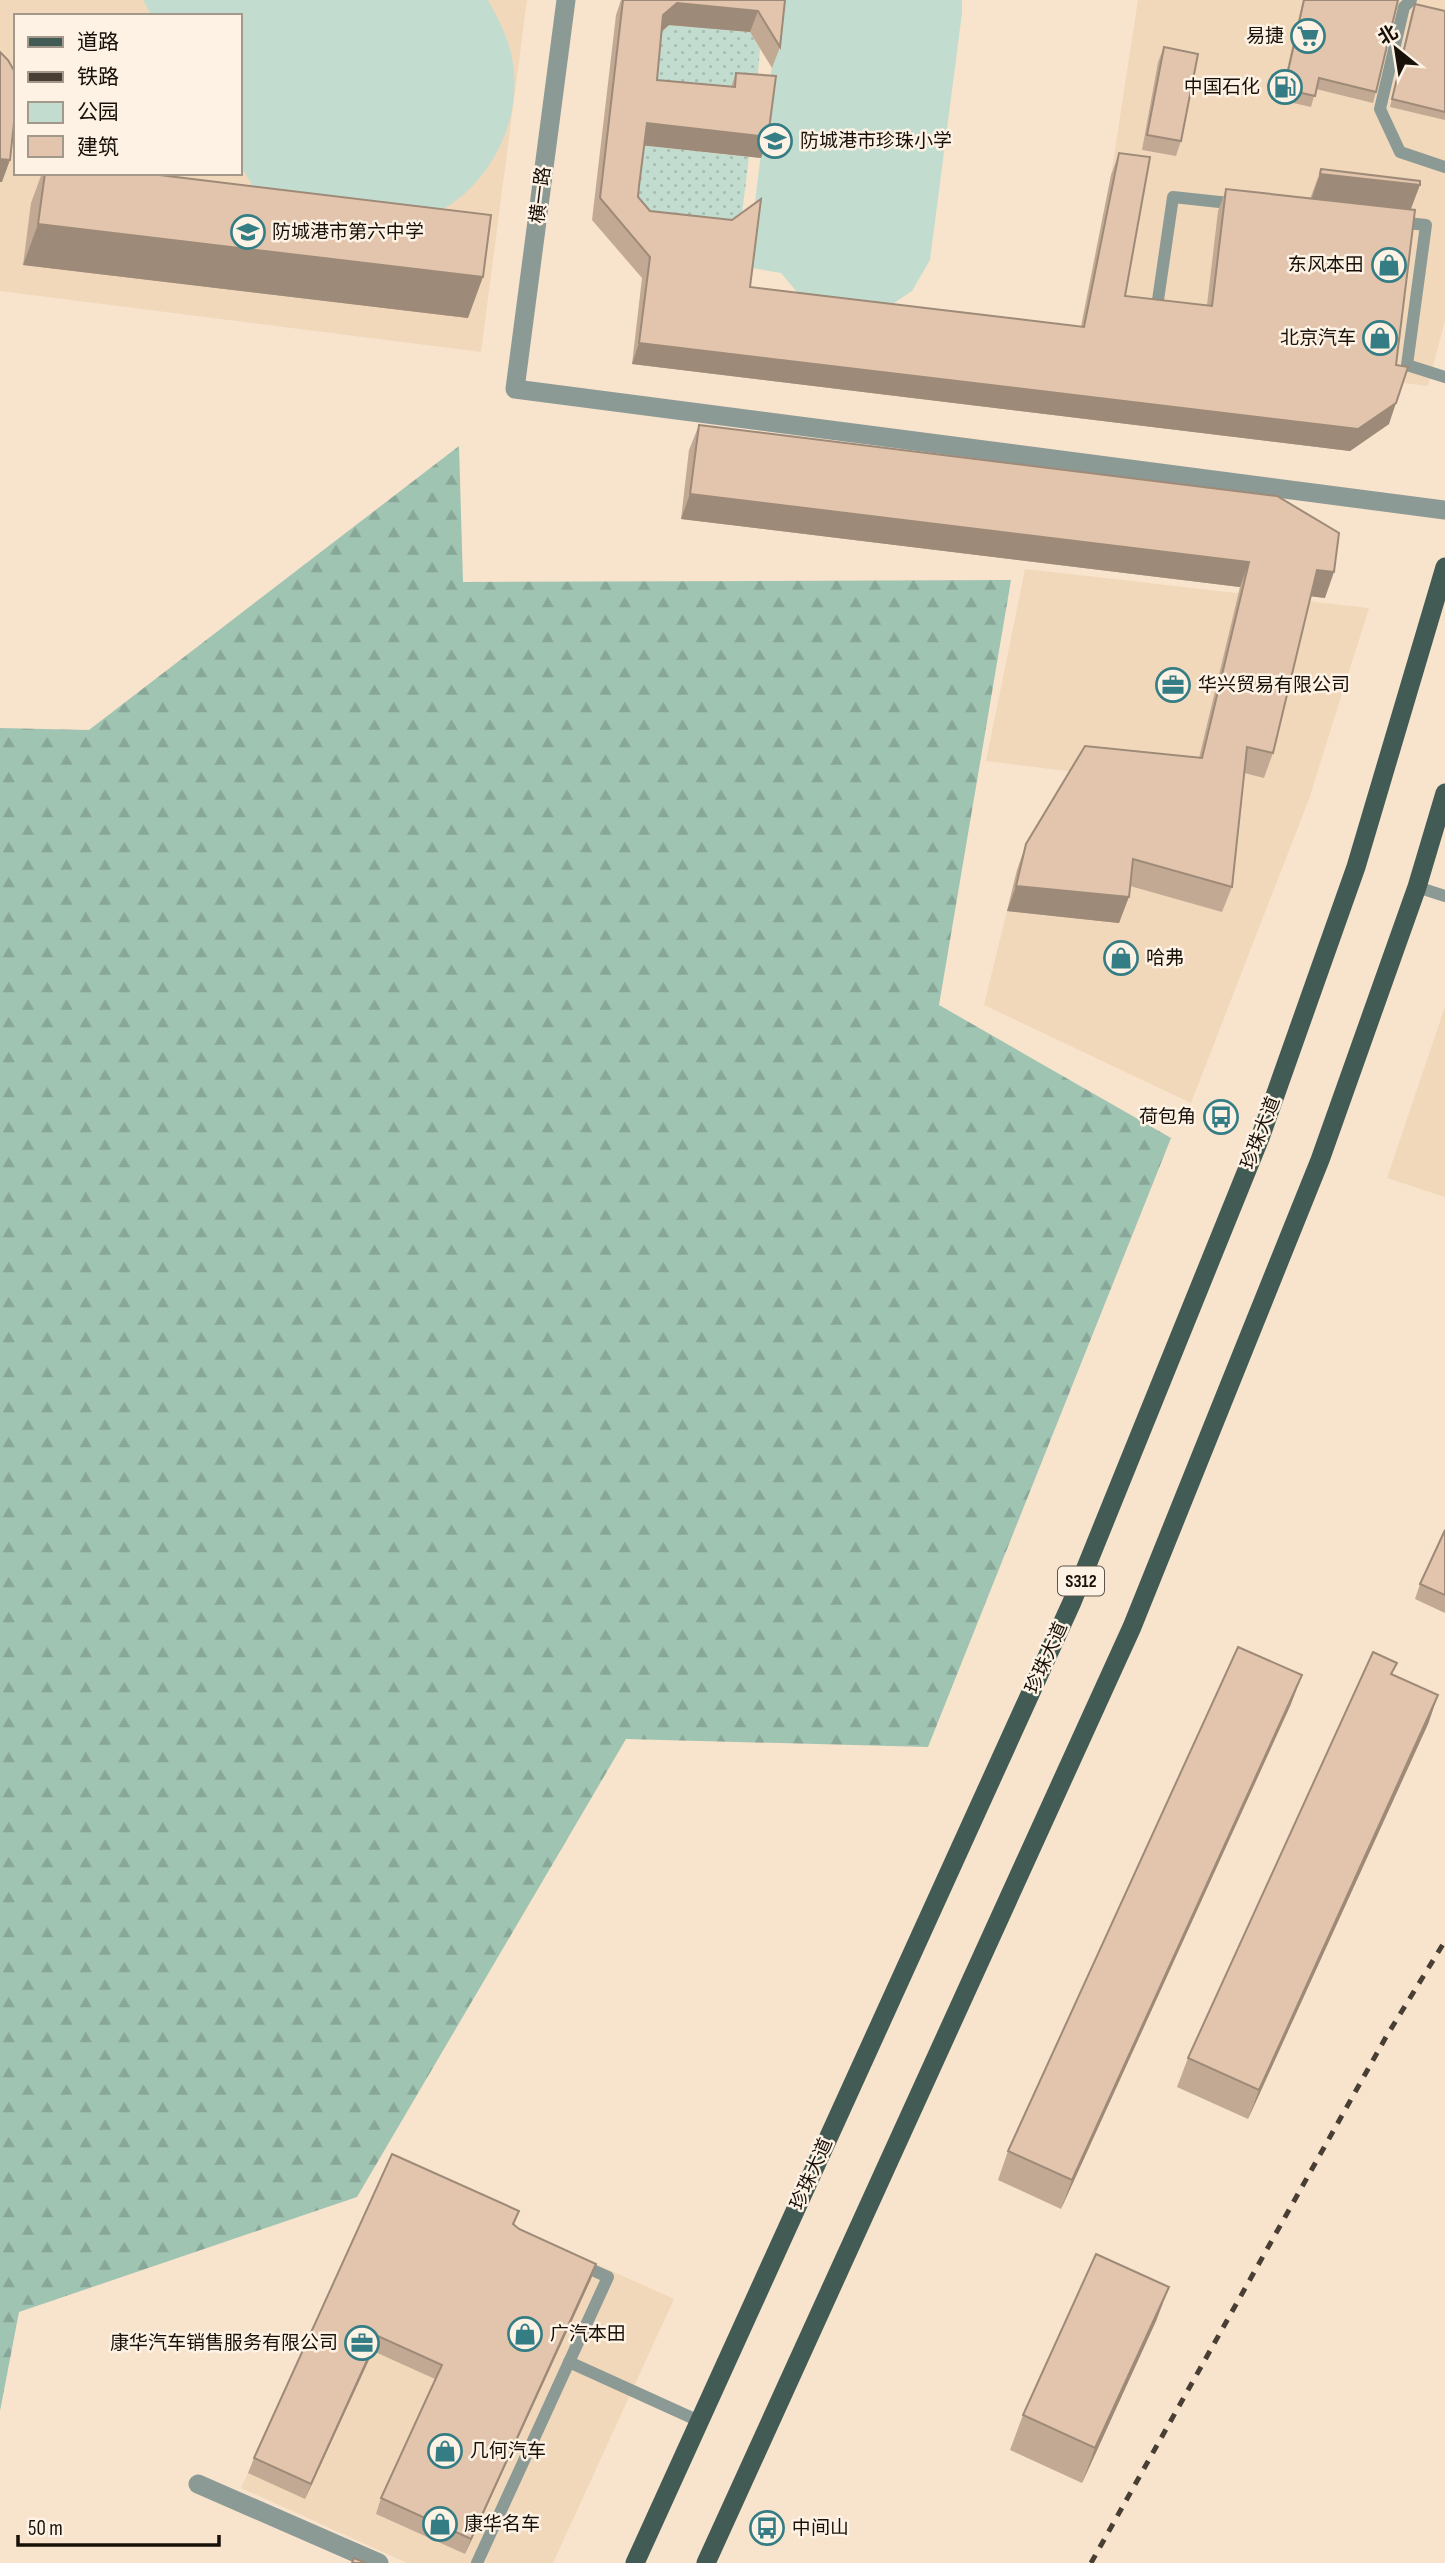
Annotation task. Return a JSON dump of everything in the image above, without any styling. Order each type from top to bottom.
[{"type":"main road","name":"珍珠大道","points":[[635,2563],[1072,1602],[1250,1164],[1356,867],[1445,568]]},
{"type":"main road","points":[[706,2563],[1132,1627],[1321,1160],[1417,887],[1445,793]]},
{"type":"street","name":"横一路","points":[[566,0],[515,389],[1445,510]]},
{"type":"street","points":[[198,2484],[379,2563]]},
{"type":"lane","points":[[1411,0],[1404,7],[1380,109],[1401,152],[1445,167]]},
{"type":"lane","points":[[1158,300],[1173,198],[1253,206]]},
{"type":"lane","points":[[1386,220],[1426,225],[1406,365],[1445,377]]},
{"type":"lane","points":[[1417,887],[1445,896]]},
{"type":"lane","points":[[477,2563],[608,2277],[569,2260]]},
{"type":"lane","points":[[569,2362],[699,2421]]},
{"type":"shaded area","name":"防城港市第六中学","points":[[0,0],[527,0],[481,352],[0,291]]},
{"type":"shaded area","points":[[1138,0],[1445,0],[1445,320],[1428,386],[1077,344],[1111,175]]},
{"type":"shaded area","points":[[1025,569],[1369,608],[1309,799],[1191,1103],[984,1005],[1017,870],[1075,772],[986,761]]},
{"type":"shaded area","points":[[1445,1007],[1445,1197],[1387,1178]]},
{"type":"shaded area","points":[[386,2170],[674,2299],[553,2563],[407,2563],[241,2488]]},
{"type":"green space","points":[[143,0],[488,0],[512,55],[512,112],[505,135],[480,177],[463,195],[444,209],[422,219],[277,228],[242,167],[242,14],[151,14]]},
{"type":"green space","points":[[780,0],[962,0],[930,260],[912,291],[882,311],[802,298],[781,273],[747,267]]},
{"type":"green space","points":[[669,25],[750,32],[760,49],[756,97],[657,102],[656,37]]},
{"type":"green space","points":[[639,145],[749,157],[740,230],[630,219]]},
{"type":"green space","points":[[459,446],[463,582],[1011,580],[939,1005],[1171,1138],[928,1747],[626,1739],[357,2197],[19,2312],[0,2411],[0,728],[89,730]]},
{"type":"building","points":[[623,0],[785,0],[780,47],[758,11],[677,3],[663,15],[657,80],[735,87],[736,73],[776,76],[768,137],[647,123],[639,186],[638,197],[650,211],[732,220],[761,199],[750,287],[1084,327],[1119,153],[1150,157],[1125,296],[1212,306],[1226,189],[1415,210],[1396,365],[1408,367],[1396,403],[1358,429],[639,343],[650,257],[600,198]]},
{"type":"building","points":[[1304,0],[1398,0],[1376,92],[1319,78],[1315,96],[1284,89]]},
{"type":"building","points":[[1415,4],[1445,11],[1445,112],[1392,99]]},
{"type":"building","points":[[1164,47],[1198,54],[1181,141],[1147,135]]},
{"type":"building","points":[[0,52],[14,70],[14,123],[10,160],[0,159]]},
{"type":"building","points":[[1321,169],[1420,181],[1420,185],[1320,174]]},
{"type":"building","points":[[45,175],[160,175],[491,215],[483,277],[38,224]]},
{"type":"building","points":[[699,425],[1277,496],[1339,533],[1334,572],[1317,570],[1273,753],[1247,747],[1232,887],[1133,859],[1129,897],[1016,886],[1026,844],[1085,746],[1202,758],[1249,562],[690,494]]},
{"type":"building","points":[[1445,1530],[1445,1595],[1420,1584]]},
{"type":"building","points":[[1238,1647],[1302,1675],[1072,2180],[1008,2151]]},
{"type":"building","points":[[1373,1652],[1397,1663],[1391,1674],[1438,1695],[1259,2090],[1188,2058]]},
{"type":"building","points":[[392,2154],[519,2211],[513,2224],[519,2229],[596,2264],[471,2539],[381,2498],[442,2365],[378,2336],[311,2484],[254,2458]]},
{"type":"building","points":[[1096,2254],[1169,2287],[1095,2448],[1023,2415]]},
{"type":"building","points":[[354,2558],[366,2563],[352,2563]]},
{"type":"railway","points":[[1091,2563],[1386,2037],[1445,1941]]},
{"type":"place","name":"易捷","points":[[1308,36]]},
{"type":"place","name":"中国石化","points":[[1285,87]]},
{"type":"place","name":"防城港市珍珠小学","points":[[775,141]]},
{"type":"place","name":"防城港市第六中学","points":[[248,232]]},
{"type":"place","name":"东风本田","points":[[1389,265]]},
{"type":"place","name":"北京汽车","points":[[1380,338]]},
{"type":"place","name":"华兴贸易有限公司","points":[[1173,685]]},
{"type":"place","name":"哈弗","points":[[1121,958]]},
{"type":"place","name":"荷包角","points":[[1221,1117]]},
{"type":"place","name":"广汽本田","points":[[525,2334]]},
{"type":"place","name":"康华汽车销售服务有限公司","points":[[362,2343]]},
{"type":"place","name":"几何汽车","points":[[445,2451]]},
{"type":"place","name":"康华名车","points":[[440,2524]]},
{"type":"place","name":"中间山","points":[[767,2528]]}]
